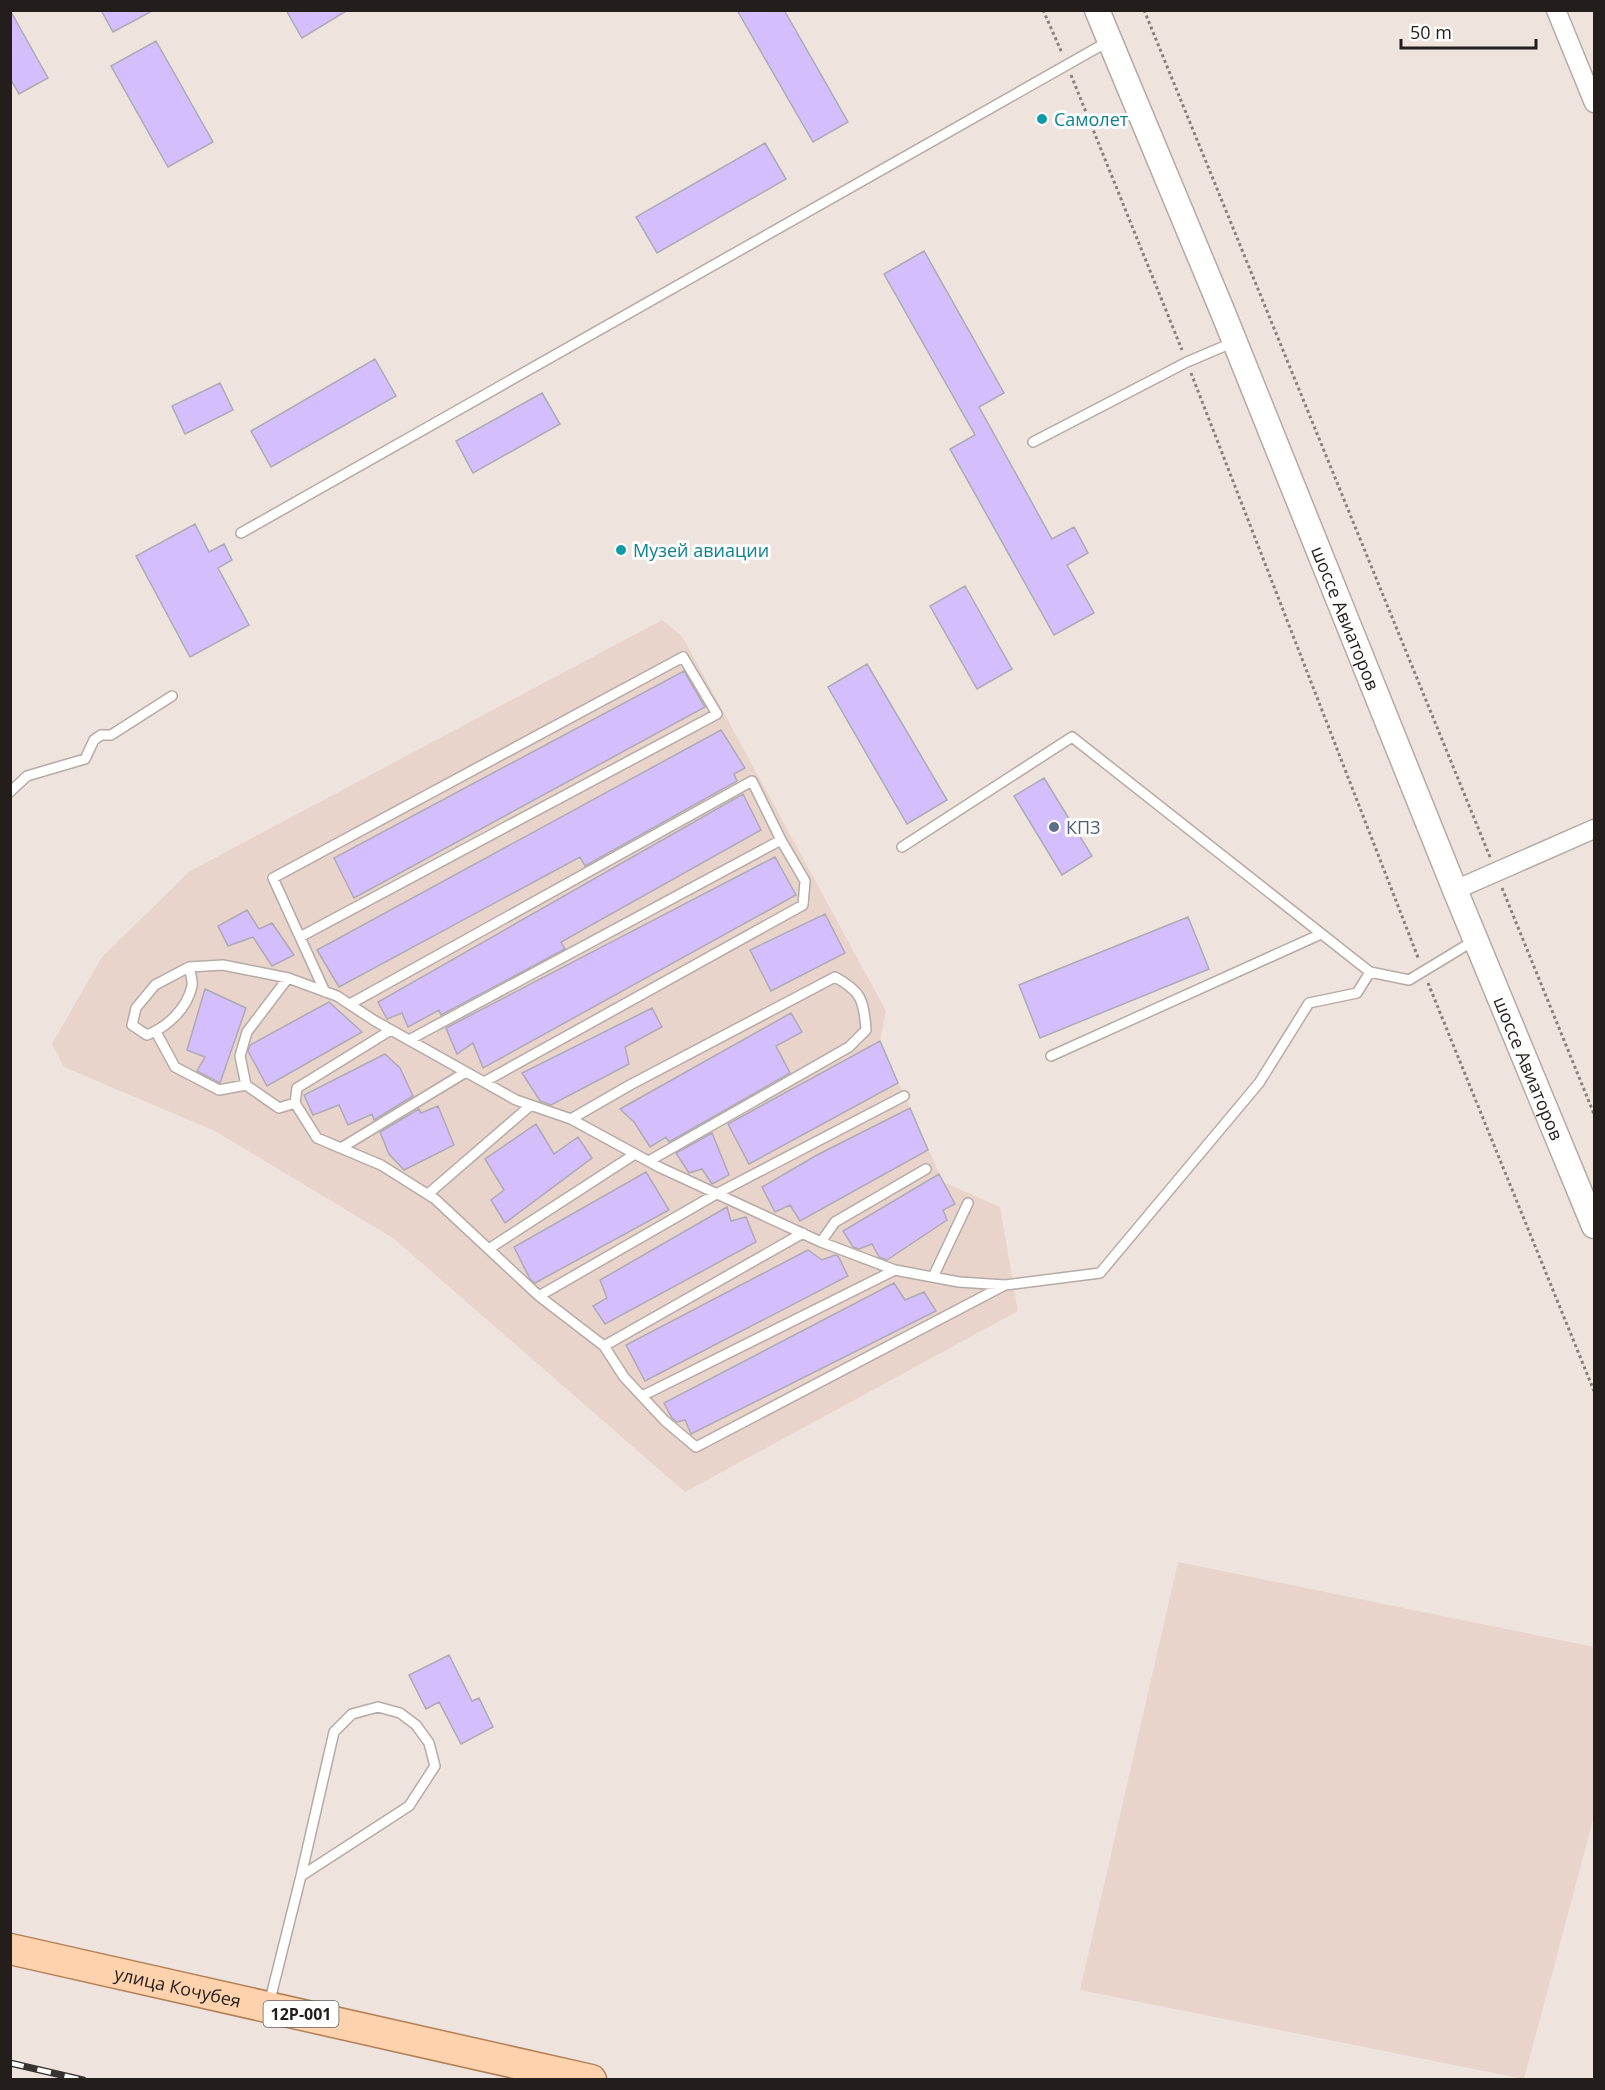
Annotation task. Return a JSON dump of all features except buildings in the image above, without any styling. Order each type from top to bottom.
[{"type":"main road","name":"улица Кочубея","points":[[10,1949],[591,2079]]},
{"type":"street","name":"шоссе Авиаторов","points":[[1097,10],[1594,1226]]},
{"type":"street","points":[[1556,10],[1594,103]]},
{"type":"street","points":[[1455,890],[1594,830]]},
{"type":"lane","points":[[241,533],[1066,63],[1109,41]]},
{"type":"lane","points":[[1034,442],[1187,362],[1234,342]]},
{"type":"lane","points":[[300,937],[717,714],[683,657],[273,878],[325,992]]},
{"type":"lane","points":[[10,792],[27,776],[85,759],[94,740],[101,735],[111,735],[172,696]]},
{"type":"lane","points":[[902,847],[1072,737],[1370,972],[1409,980],[1476,940]]},
{"type":"lane","points":[[350,1004],[752,781],[781,840],[806,881],[803,905],[484,1082]]},
{"type":"lane","points":[[409,1040],[781,840]]},
{"type":"lane","points":[[1051,1056],[1321,934]]},
{"type":"lane","points":[[189,967],[192,985],[182,1008],[164,1028],[147,1035],[132,1025],[136,1008],[155,985],[189,967],[223,965],[288,978],[350,1004],[391,1030],[484,1082],[531,1105],[571,1119],[649,1161],[821,1242],[895,1270],[933,1277],[1005,1285],[1100,1272],[1259,1083],[1309,1003],[1357,993],[1370,972]]},
{"type":"lane","points":[[571,1119],[630,1085],[836,977],[856,988],[865,1010],[867,1030],[849,1047],[649,1161]]},
{"type":"lane","points":[[288,978],[247,1032],[240,1056],[246,1085],[279,1108],[295,1103]]},
{"type":"lane","points":[[391,1030],[297,1088],[295,1103],[317,1138],[381,1165],[428,1194],[490,1248],[540,1296],[604,1346],[624,1377],[696,1447],[1005,1285]]},
{"type":"lane","points":[[156,1032],[175,1067],[219,1090],[246,1085]]},
{"type":"lane","points":[[341,1148],[466,1072]]},
{"type":"lane","points":[[540,1296],[718,1193],[904,1096]]},
{"type":"lane","points":[[428,1194],[531,1105]]},
{"type":"lane","points":[[490,1248],[635,1154]]},
{"type":"lane","points":[[821,1242],[835,1222],[926,1169]]},
{"type":"lane","points":[[933,1277],[969,1203]]},
{"type":"lane","points":[[604,1346],[803,1233]]},
{"type":"lane","points":[[642,1396],[895,1270]]},
{"type":"lane","points":[[268,2007],[334,1732],[352,1714],[378,1707],[400,1713],[416,1725],[429,1743],[435,1766],[424,1787],[409,1806],[301,1876]]},
{"type":"path","points":[[1043,10],[1187,362],[1419,961]]},
{"type":"path","points":[[1144,10],[1594,1114]]},
{"type":"path","points":[[1428,983],[1594,1391]]},
{"type":"shaded area","points":[[662,620],[682,636],[886,1011],[880,1041],[943,1182],[1000,1207],[1018,1311],[685,1492],[393,1238],[215,1131],[64,1067],[52,1044],[102,957],[190,871]]},
{"type":"shaded area","points":[[1178,1562],[1594,1647],[1594,1816],[1524,2079],[1080,1990]]},
{"type":"railway","points":[[10,2063],[83,2080]]},
{"type":"place","name":"Самолет","points":[[1042,119]]},
{"type":"place","name":"Музей авиации","points":[[621,550]]},
{"type":"place","name":"КПЗ","points":[[1054,827]]}]
